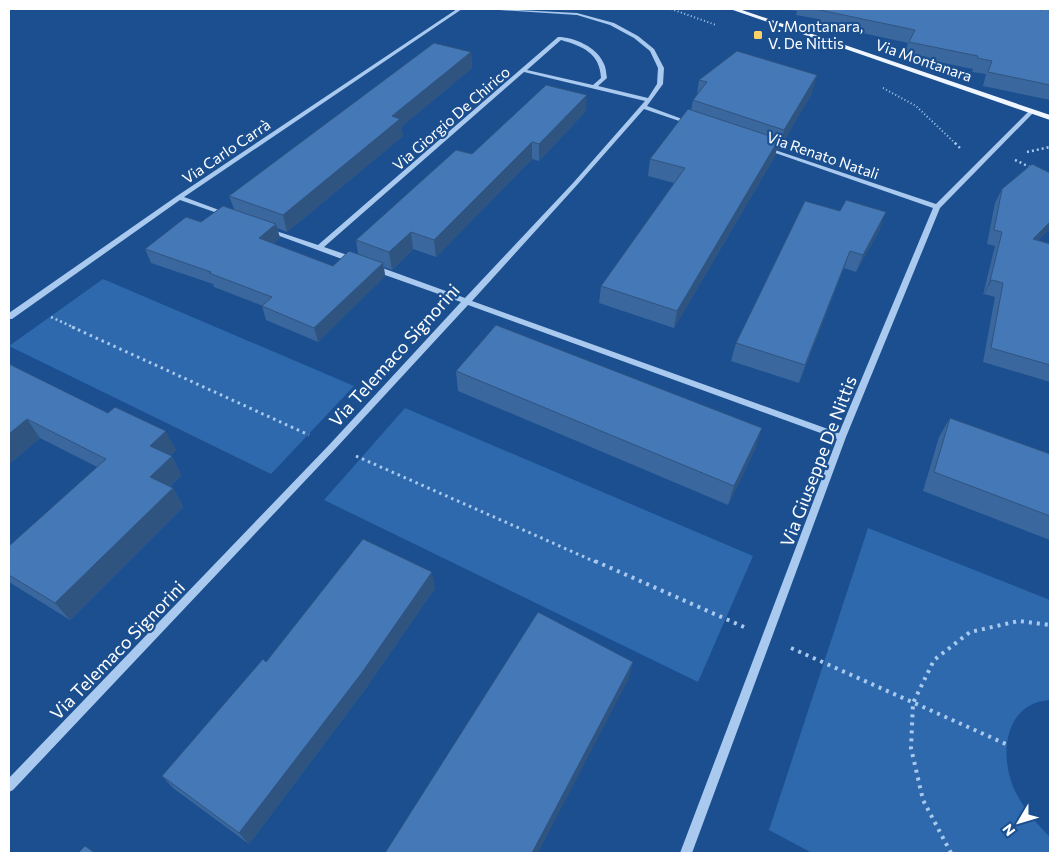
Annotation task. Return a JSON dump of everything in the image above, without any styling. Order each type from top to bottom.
[{"type":"main road","name":"Via Montanara","points":[[733,9],[1050,118]]},
{"type":"street","name":"Via Carlo Carrà","points":[[9,317],[179,198],[460,9]]},
{"type":"street","name":"Via Telemaco Signorini","points":[[9,786],[333,446],[647,104],[660,84],[661,68],[652,50],[636,37],[612,24],[577,14],[499,9]]},
{"type":"street","points":[[525,71],[560,38],[578,43],[597,57],[604,68],[604,78],[594,87]]},
{"type":"street","name":"Via Giorgio De Chirico","points":[[319,248],[525,71],[594,87],[647,104]]},
{"type":"street","points":[[647,104],[700,126]]},
{"type":"street","name":"Via Giuseppe De Nittis","points":[[686,853],[842,437],[936,207],[1031,112]]},
{"type":"street","name":"Via Renato Natali","points":[[757,146],[936,207]]},
{"type":"street","points":[[179,198],[235,218]]},
{"type":"street","points":[[263,228],[842,437]]},
{"type":"path","points":[[671,9],[716,26]]},
{"type":"path","points":[[878,86],[896,93],[909,102],[963,150]]},
{"type":"path","points":[[1036,170],[1014,160],[1032,150],[1050,147]]},
{"type":"path","points":[[26,305],[333,446],[1006,744]]},
{"type":"path","points":[[951,853],[924,800],[911,748],[913,703],[934,660],[970,632],[1019,621],[1050,625]]},
{"type":"shaded area","points":[[103,279],[354,386],[271,474],[9,346]]},
{"type":"shaded area","points":[[405,408],[753,556],[698,682],[324,500]]},
{"type":"shaded area","points":[[868,528],[1050,600],[1050,700],[1034,703],[1022,711],[1014,721],[1009,734],[1007,763],[1015,791],[1022,804],[1050,837],[1050,853],[812,853],[769,830]]},
{"type":"building","points":[[821,9],[1050,9],[1050,85],[988,72],[992,61],[977,58],[978,56],[909,42],[915,30]]},
{"type":"building","points":[[434,43],[471,52],[392,116],[400,119],[283,215],[229,196]]},
{"type":"building","points":[[737,51],[817,75],[784,130],[693,100],[707,82],[699,80]]},
{"type":"building","points":[[546,85],[587,95],[539,144],[532,142],[434,240],[411,232],[389,252],[356,240],[456,150],[472,154]]},
{"type":"building","points":[[688,109],[779,139],[677,311],[601,286],[685,168],[650,159]]},
{"type":"building","points":[[1032,164],[1050,173],[1050,222],[1033,239],[1050,244],[1050,365],[991,348],[1003,283],[990,281],[1002,232],[994,230],[1002,189]]},
{"type":"building","points":[[846,200],[886,212],[863,255],[850,251],[805,365],[736,343],[805,201],[840,211]]},
{"type":"building","points":[[223,206],[276,224],[259,238],[333,266],[349,251],[383,263],[314,328],[262,306],[272,297],[209,273],[211,272],[145,249],[186,217],[201,222]]},
{"type":"building","points":[[496,325],[762,428],[734,486],[456,371]]},
{"type":"building","points":[[9,364],[108,413],[115,407],[166,431],[150,446],[172,456],[150,477],[173,488],[55,603],[9,575],[9,546],[106,459],[27,419],[9,434]]},
{"type":"building","points":[[950,418],[1050,454],[1050,516],[934,472]]},
{"type":"building","points":[[363,539],[432,572],[361,674],[239,833],[162,776],[263,659],[266,662]]},
{"type":"building","points":[[538,612],[633,662],[532,853],[385,853]]},
{"type":"building","points":[[85,846],[95,853],[78,853]]},
{"type":"place","name":"V. Montanara, V. De Nittis","points":[[758,35]]}]
